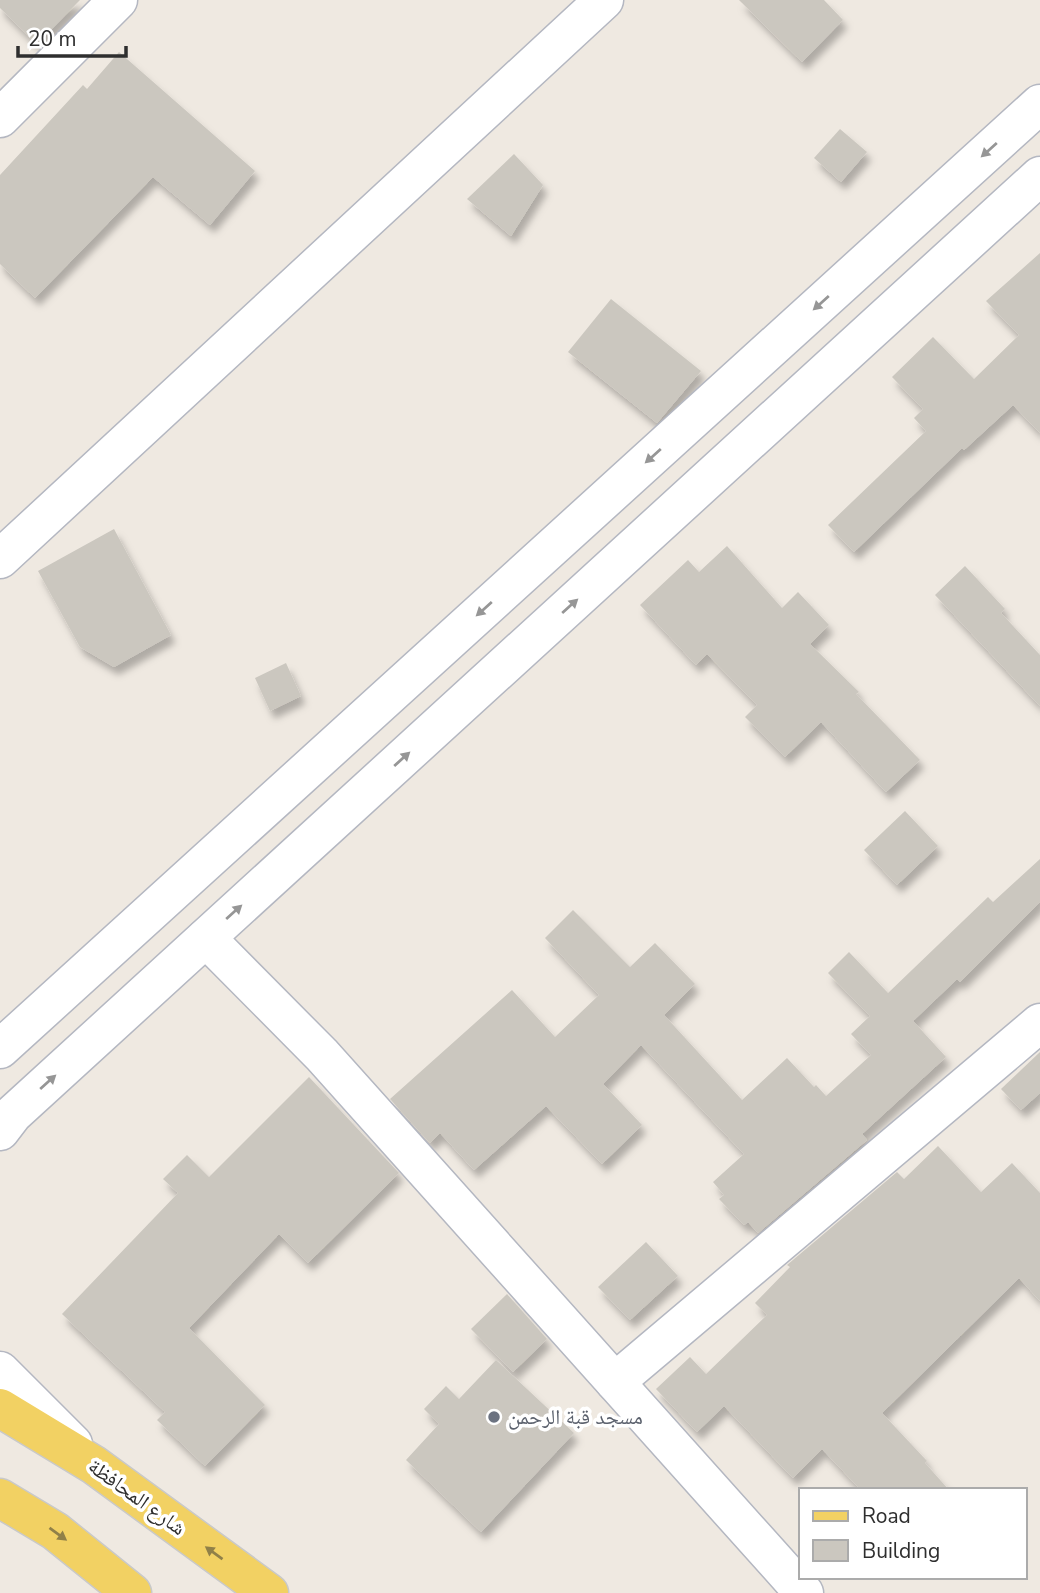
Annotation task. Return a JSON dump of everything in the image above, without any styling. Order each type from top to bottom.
[{"type":"main road","name":"شارع المحافظة","points":[[0,1408],[94,1465],[269,1593]]},
{"type":"main road","points":[[0,1497],[55,1531],[132,1593]]},
{"type":"street","points":[[0,118],[118,0]]},
{"type":"street","points":[[0,559],[604,0]]},
{"type":"street","points":[[0,1049],[1040,104]]},
{"type":"street","points":[[0,1131],[13,1114],[1040,176]]},
{"type":"street","points":[[206,938],[322,1055],[804,1593]]},
{"type":"street","points":[[615,1382],[1040,1023]]},
{"type":"street","points":[[0,1371],[94,1465]]},
{"type":"building","points":[[0,0],[80,0],[37,44],[0,8]]},
{"type":"building","points":[[739,0],[824,0],[843,20],[802,62]]},
{"type":"building","points":[[119,52],[255,171],[210,225],[153,177],[35,298],[0,264],[0,175],[83,85],[87,89]]},
{"type":"building","points":[[840,129],[867,152],[841,182],[814,158]]},
{"type":"building","points":[[514,154],[543,185],[511,236],[467,199]]},
{"type":"building","points":[[1040,253],[1040,433],[1013,405],[964,450],[962,448],[854,552],[828,525],[926,431],[914,418],[923,409],[892,377],[933,337],[974,379],[1019,335],[986,301]]},
{"type":"building","points":[[611,299],[701,371],[657,423],[568,352]]},
{"type":"building","points":[[114,529],[171,635],[114,667],[80,647],[38,571]]},
{"type":"building","points":[[727,546],[782,608],[798,592],[829,625],[810,644],[859,692],[856,694],[920,760],[886,792],[821,722],[785,757],[745,717],[757,705],[707,654],[696,665],[640,605],[688,560],[699,572]]},
{"type":"building","points":[[965,566],[1005,609],[1001,613],[1040,655],[1040,706],[935,595]]},
{"type":"building","points":[[286,663],[301,696],[270,711],[255,678]]},
{"type":"building","points":[[905,811],[938,846],[897,885],[864,850]]},
{"type":"building","points":[[1040,859],[1040,902],[960,982],[957,979],[913,1021],[946,1057],[862,1134],[867,1140],[758,1233],[748,1222],[744,1225],[719,1199],[724,1195],[713,1182],[744,1154],[641,1045],[603,1084],[642,1125],[602,1164],[546,1106],[474,1170],[440,1133],[430,1143],[390,1099],[512,990],[555,1037],[599,995],[545,938],[573,910],[630,967],[655,943],[695,984],[664,1015],[742,1100],[787,1058],[826,1096],[871,1055],[851,1034],[870,1016],[828,973],[849,952],[888,993],[988,897],[993,902]]},
{"type":"building","points":[[1040,1052],[1040,1093],[1021,1110],[1001,1089]]},
{"type":"building","points":[[309,1077],[399,1173],[308,1263],[279,1234],[189,1328],[265,1405],[205,1466],[157,1420],[165,1412],[62,1314],[178,1193],[163,1179],[187,1155],[209,1177]]},
{"type":"building","points":[[938,1146],[981,1192],[1012,1163],[1040,1193],[1040,1301],[1019,1278],[882,1413],[927,1461],[925,1463],[947,1488],[859,1488],[822,1449],[793,1478],[724,1406],[697,1432],[656,1389],[690,1357],[706,1374],[767,1315],[755,1303],[790,1267],[787,1265],[897,1172],[904,1179]]},
{"type":"building","points":[[646,1242],[678,1276],[630,1320],[598,1287]]},
{"type":"building","points":[[507,1294],[547,1339],[513,1372],[471,1329]]},
{"type":"building","points":[[496,1360],[574,1433],[481,1532],[406,1460],[439,1424],[424,1409],[446,1386],[459,1399]]},
{"type":"place","name":"مسجد قبة الرحمن","points":[[494,1417]]}]
